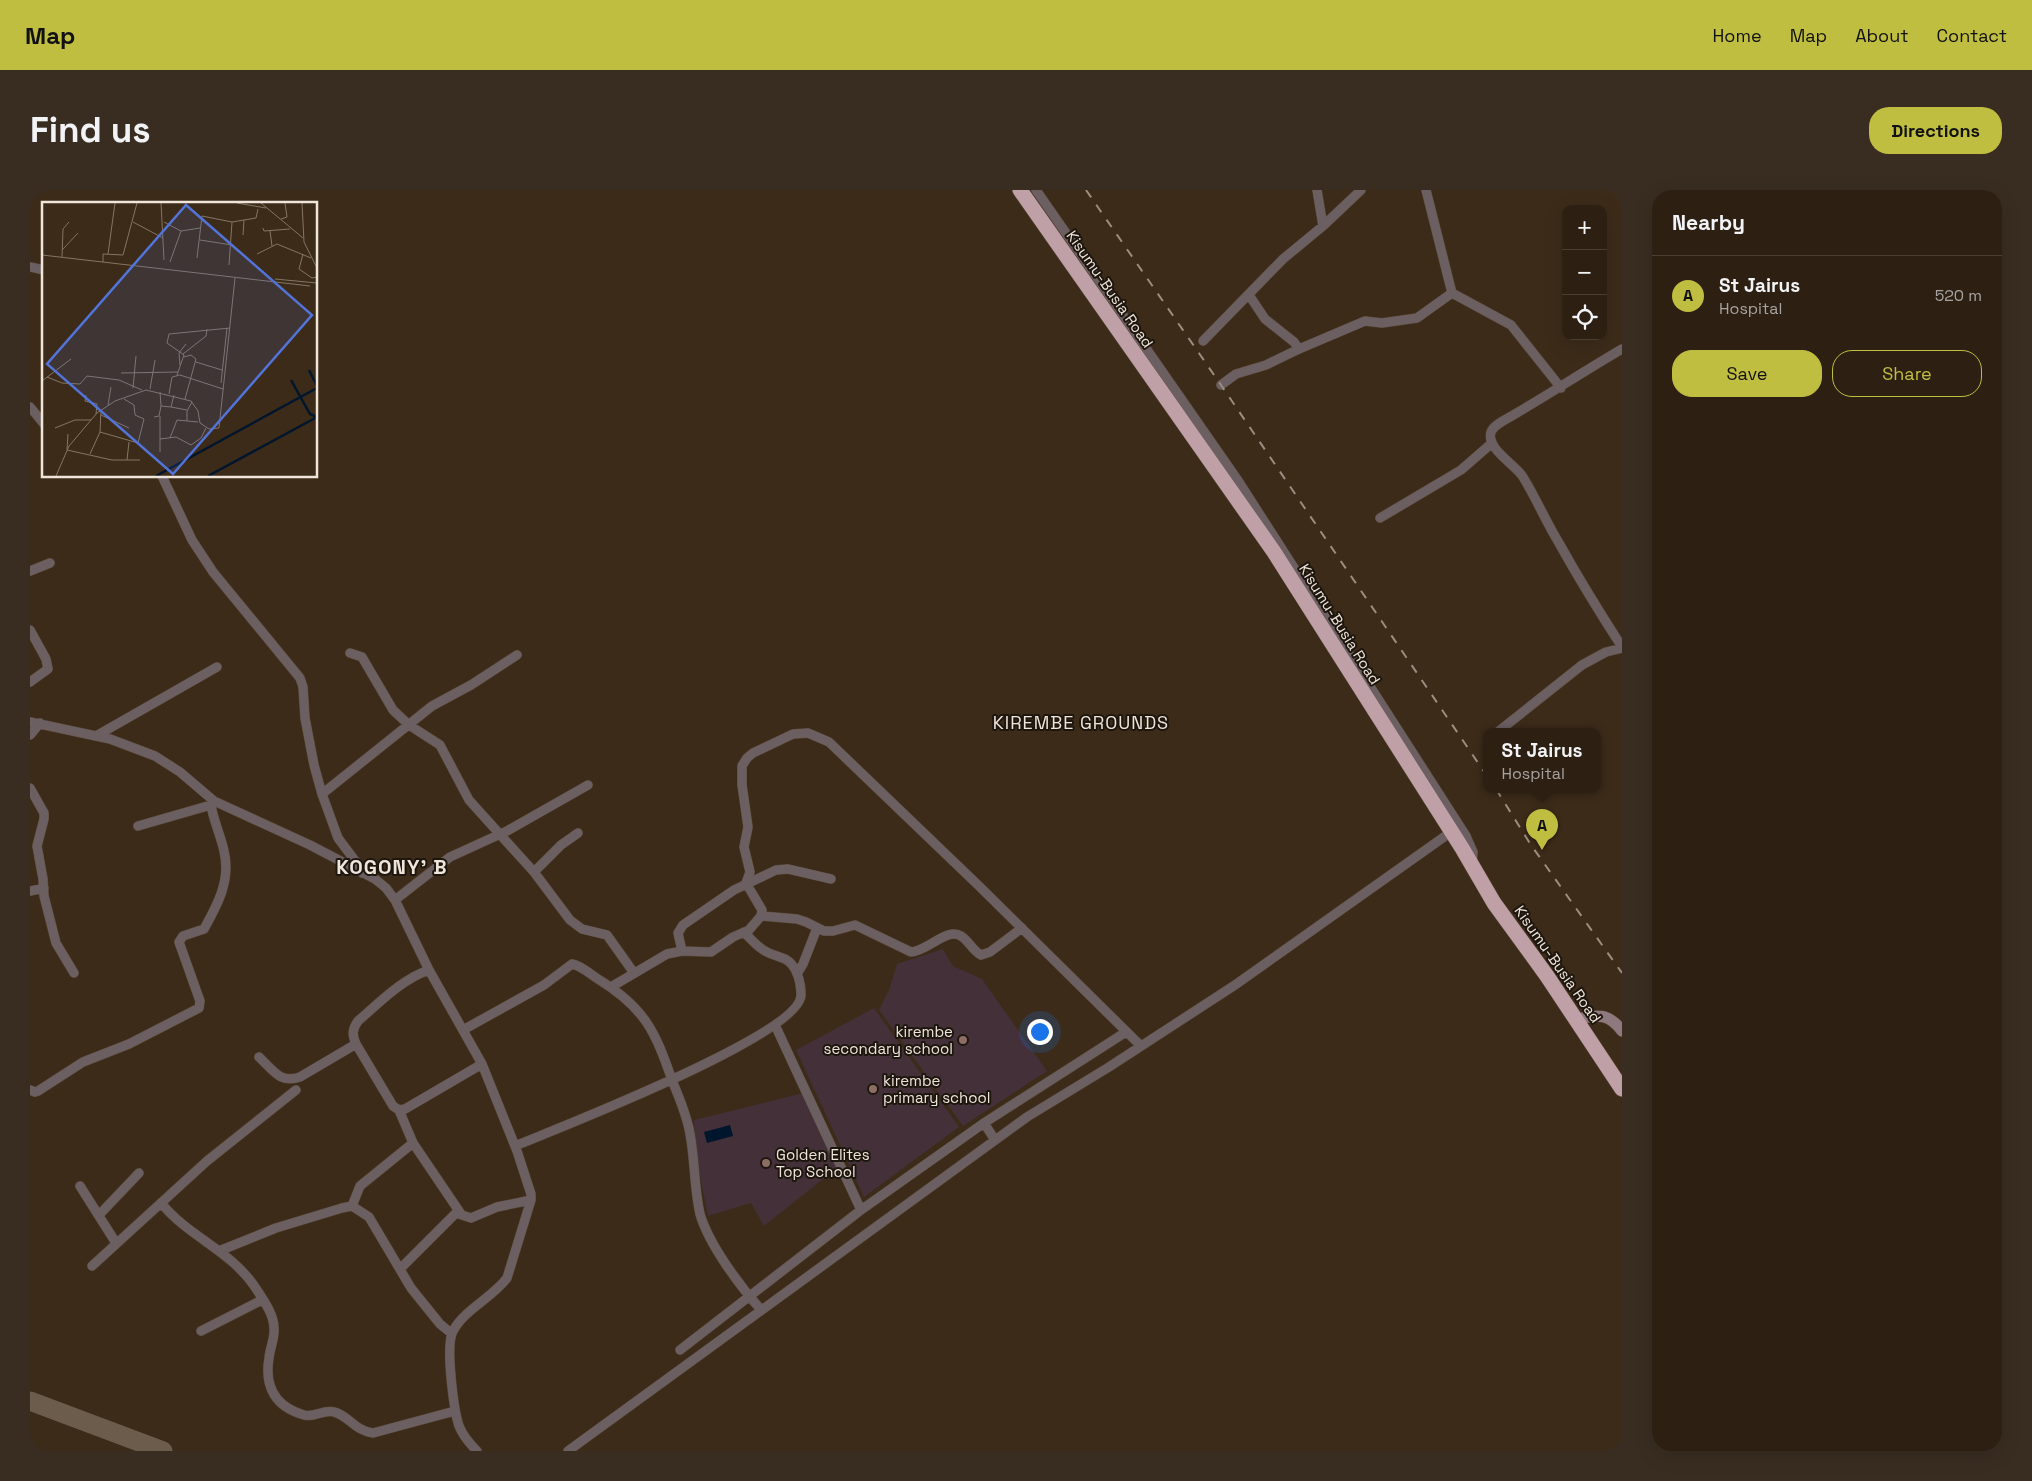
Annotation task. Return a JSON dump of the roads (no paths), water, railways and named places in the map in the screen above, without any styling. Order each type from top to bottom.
[{"type":"highway","name":"Kisumu-Busia Road","points":[[1020,190],[1274,552],[1472,864],[1494,903],[1621,1086]]},
{"type":"street","points":[[1036,190],[1237,479],[1466,836],[1473,852],[1472,864]]},
{"type":"street","points":[[1317,190],[1323,226]]},
{"type":"street","points":[[1203,341],[1283,259],[1323,226],[1361,190]]},
{"type":"street","points":[[1426,190],[1452,293],[1511,325],[1561,388]]},
{"type":"street","points":[[1221,385],[1236,374],[1266,365],[1365,321],[1382,323],[1417,318],[1452,293]]},
{"type":"street","points":[[1249,294],[1265,319],[1294,342],[1299,349]]},
{"type":"street","points":[[1503,728],[1582,665],[1606,652],[1622,648],[1558,542],[1522,475],[1501,455],[1492,443],[1492,429],[1622,349]]},
{"type":"street","points":[[30,407],[42,422]]},
{"type":"street","points":[[1380,518],[1461,470],[1492,443]]},
{"type":"street","points":[[163,478],[192,540],[213,572],[300,678],[303,687],[305,718],[312,756],[322,794],[338,838],[362,873]]},
{"type":"street","points":[[30,572],[50,562]]},
{"type":"street","points":[[30,630],[46,659],[48,668],[30,682]]},
{"type":"street","points":[[350,653],[362,658],[392,710],[409,725],[440,745],[469,800],[534,872],[570,920],[582,929],[608,935],[634,973]]},
{"type":"street","points":[[322,794],[432,706],[471,685],[517,655]]},
{"type":"street","points":[[96,736],[217,667]]},
{"type":"street","points":[[30,736],[35,722],[110,738],[155,756],[180,772],[213,803],[310,844],[375,879],[386,888],[395,900],[429,970],[482,1064],[530,1187],[531,1200],[507,1278],[500,1287],[459,1323],[451,1333],[449,1351],[455,1411],[460,1428],[477,1451]]},
{"type":"street","points":[[746,883],[750,872],[744,847],[748,827],[742,784],[742,766],[753,754],[793,734],[808,734],[829,742],[1141,1046]]},
{"type":"street","points":[[395,900],[450,857],[500,834],[588,785]]},
{"type":"street","points":[[30,788],[44,813],[37,846],[44,896],[56,943],[74,973]]},
{"type":"street","points":[[138,826],[213,803]]},
{"type":"street","points":[[30,1090],[38,1091],[83,1062],[129,1044],[198,1008],[200,1005],[198,994],[179,942],[183,936],[204,929],[221,897],[225,885],[226,866],[224,851],[213,817],[213,803]]},
{"type":"street","points":[[568,1451],[1027,1117],[1235,985],[1451,832]]},
{"type":"street","points":[[534,872],[561,845],[578,833]]},
{"type":"street","points":[[682,951],[678,933],[683,925],[746,883],[776,870],[788,869],[830,879]]},
{"type":"street","points":[[611,987],[667,954],[682,951],[707,953],[752,927],[761,916],[762,910],[746,883]]},
{"type":"street","points":[[30,891],[44,888]]},
{"type":"street","points":[[761,916],[806,922],[824,931],[833,931],[855,925],[911,952],[918,952],[949,934],[955,933],[962,936],[981,955],[990,952],[1022,928]]},
{"type":"street","points":[[797,974],[803,964],[817,928]]},
{"type":"street","points":[[515,1146],[672,1080],[747,1043],[794,1009],[800,1001],[800,984],[797,974],[789,962],[765,952],[744,932]]},
{"type":"street","points":[[463,1030],[544,984],[570,964],[577,965],[624,997],[645,1019],[660,1046],[681,1100],[690,1135],[700,1214],[714,1244],[761,1310]]},
{"type":"street","points":[[429,970],[414,977],[392,992],[358,1021],[354,1026],[353,1033],[356,1044],[393,1106],[399,1110],[413,1143],[461,1214]]},
{"type":"street","points":[[1576,1019],[1602,1016],[1610,1020],[1622,1031]]},
{"type":"street","points":[[774,1025],[861,1210]]},
{"type":"street","points":[[680,1350],[861,1210],[984,1123],[1126,1032]]},
{"type":"street","points":[[259,1057],[280,1077],[292,1080],[356,1044]]},
{"type":"street","points":[[399,1110],[405,1109],[482,1064]]},
{"type":"street","points":[[92,1266],[234,1138],[296,1090]]},
{"type":"street","points":[[984,1123],[995,1140]]},
{"type":"street","points":[[352,1206],[360,1186],[413,1143]]},
{"type":"street","points":[[99,1215],[139,1173]]},
{"type":"street","points":[[80,1186],[116,1243]]},
{"type":"street","points":[[400,1269],[455,1214],[471,1218],[496,1207],[531,1200]]},
{"type":"street","points":[[162,1204],[172,1217],[207,1241],[239,1268],[254,1285],[270,1314],[275,1330],[268,1359],[268,1374],[276,1400],[285,1407],[309,1417],[328,1411],[335,1412],[358,1428],[374,1433],[455,1411]]},
{"type":"street","points":[[219,1251],[276,1228],[352,1206],[369,1217],[411,1288],[440,1324],[451,1333]]},
{"type":"street","points":[[201,1331],[262,1300]]},
{"type":"water","points":[[730,1125],[733,1136],[707,1143],[704,1132]]},
{"type":"railway","points":[[1086,190],[1483,770]]},
{"type":"railway","points":[[1498,793],[1531,845],[1622,973]]},
{"type":"place","name":"St Jairus","points":[[1542,850]]},
{"type":"place","name":"kirembe secondary school","points":[[963,1040]]},
{"type":"place","name":"kirembe primary school","points":[[873,1089]]},
{"type":"place","name":"Golden Elites Top School","points":[[766,1163]]},
{"type":"district","name":"KIREMBE GROUNDS","points":[[1081,722]]},
{"type":"district","name":"KOGONY' B","points":[[392,867]]}]
